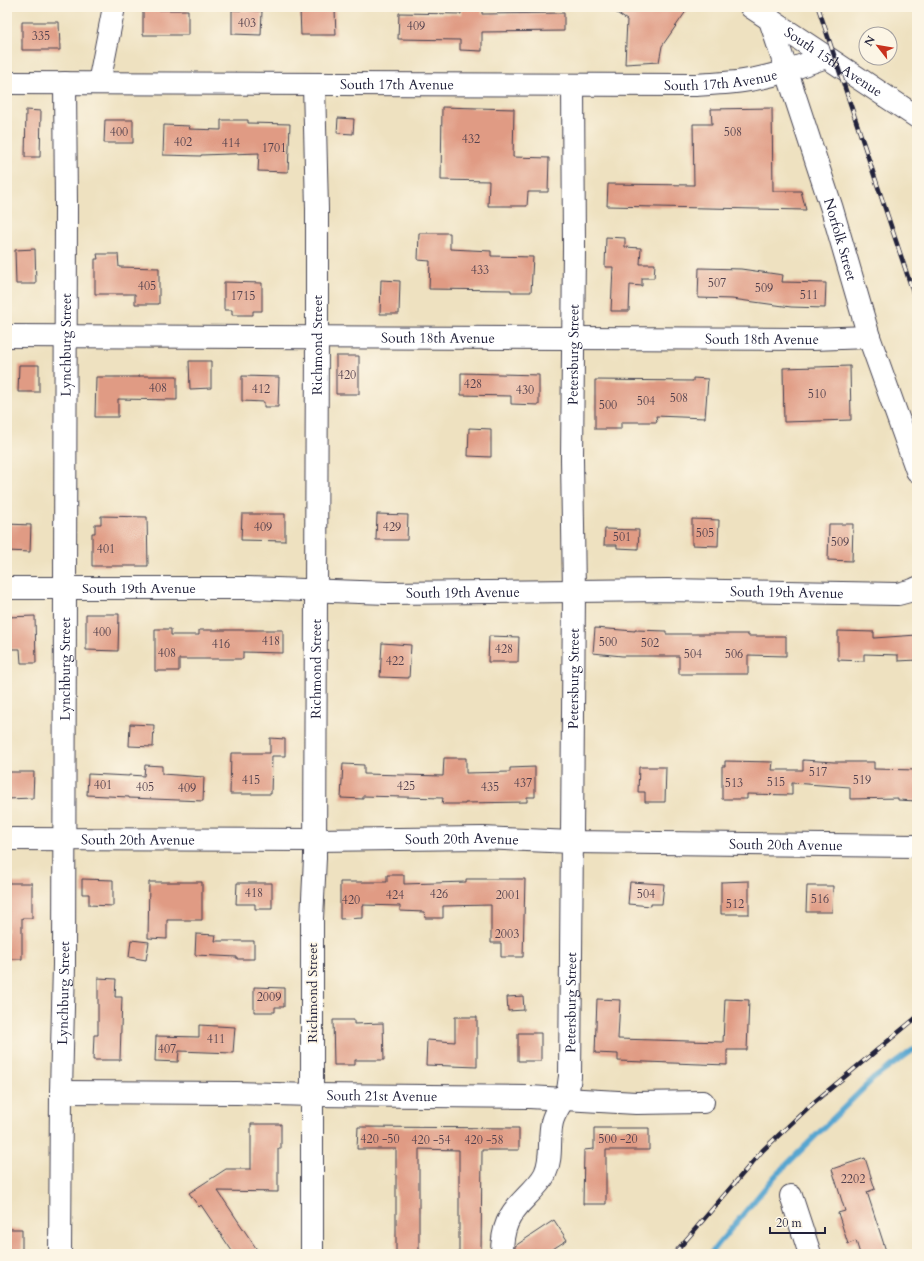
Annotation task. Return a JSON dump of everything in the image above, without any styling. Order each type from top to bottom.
[{"type":"street","points":[[98,83],[114,7]]},
{"type":"street","name":"South 15th Avenue","points":[[751,7],[768,13],[826,57],[917,116]]},
{"type":"street","name":"Norfolk Street","points":[[768,13],[832,209],[869,337],[917,471]]},
{"type":"street","name":"South 17th Avenue","points":[[7,83],[694,85],[742,82],[766,78],[826,57]]},
{"type":"street","name":"Lynchburg Street","points":[[60,1254],[60,1092],[64,965],[65,83]]},
{"type":"street","name":"Richmond Street","points":[[312,1254],[312,920],[315,840],[317,591],[317,209],[314,85]]},
{"type":"street","name":"Petersburg Street","points":[[502,1254],[502,1239],[507,1222],[516,1208],[535,1189],[546,1174],[550,1156],[552,1123],[557,1110],[564,1099],[570,1077],[574,592],[572,459],[574,248],[573,85]]},
{"type":"street","name":"South 18th Avenue","points":[[7,336],[812,339],[869,337]]},
{"type":"street","name":"South 19th Avenue","points":[[7,588],[248,588],[387,593],[667,590],[898,594],[917,588]]},
{"type":"street","name":"South 20th Avenue","points":[[7,839],[315,840],[483,838],[572,842],[917,846]]},
{"type":"street","name":"South 21st Avenue","points":[[60,1092],[528,1097],[636,1103],[703,1102]]},
{"type":"street","points":[[791,1196],[810,1254]]},
{"type":"building","points":[[461,7],[482,7],[482,14],[564,13],[564,31],[482,32],[482,51],[460,50],[460,40],[398,39],[399,13],[461,14]]},
{"type":"building","points":[[608,7],[689,7],[662,46],[659,62],[625,64],[627,20]]},
{"type":"building","points":[[143,10],[188,10],[188,35],[143,35]]},
{"type":"building","points":[[232,10],[262,11],[261,35],[232,34]]},
{"type":"building","points":[[300,10],[335,10],[336,35],[301,35]]},
{"type":"building","points":[[22,22],[59,22],[60,50],[22,50]]},
{"type":"building","points":[[442,107],[514,109],[513,157],[549,158],[548,192],[528,192],[527,206],[488,206],[489,181],[441,180]]},
{"type":"building","points":[[772,108],[773,191],[801,191],[806,210],[607,206],[608,184],[694,185],[693,124],[712,124],[711,109]]},
{"type":"building","points":[[26,110],[41,111],[40,157],[25,157]]},
{"type":"building","points":[[338,118],[354,119],[353,134],[337,133]]},
{"type":"building","points":[[105,120],[133,120],[133,143],[104,143]]},
{"type":"building","points":[[221,120],[248,120],[248,123],[290,124],[288,172],[258,171],[259,153],[201,156],[163,155],[164,125],[190,126],[189,129],[221,130]]},
{"type":"building","points":[[419,233],[450,233],[450,249],[491,251],[491,256],[533,257],[531,292],[511,292],[511,290],[429,289],[430,261],[418,260]]},
{"type":"building","points":[[606,237],[625,238],[625,247],[641,248],[640,264],[655,264],[654,278],[642,278],[642,286],[630,285],[629,311],[611,311],[613,267],[605,267]]},
{"type":"building","points":[[35,249],[36,284],[16,284],[15,250]]},
{"type":"building","points":[[97,254],[118,254],[119,267],[159,268],[159,304],[135,304],[135,294],[95,294],[95,259],[98,259]]},
{"type":"building","points":[[699,268],[741,269],[783,275],[782,282],[826,283],[825,308],[791,307],[732,299],[698,298]]},
{"type":"building","points":[[381,280],[400,281],[399,314],[380,314]]},
{"type":"building","points":[[224,282],[262,283],[262,311],[253,311],[253,315],[232,315],[232,310],[224,310]]},
{"type":"building","points":[[336,356],[359,356],[359,394],[336,394]]},
{"type":"building","points":[[189,361],[211,361],[211,388],[190,389]]},
{"type":"building","points":[[19,365],[39,365],[39,392],[18,392]]},
{"type":"building","points":[[850,366],[851,420],[784,422],[783,368]]},
{"type":"building","points":[[461,373],[539,375],[539,405],[511,404],[511,396],[461,395]]},
{"type":"building","points":[[177,376],[177,400],[118,399],[118,417],[95,417],[96,377]]},
{"type":"building","points":[[242,376],[279,377],[278,407],[264,407],[264,402],[242,401]]},
{"type":"building","points":[[693,378],[708,379],[705,418],[656,416],[657,422],[621,422],[621,429],[595,429],[595,380],[693,381]]},
{"type":"building","points":[[469,428],[491,429],[491,457],[468,456]]},
{"type":"building","points":[[242,514],[285,514],[285,541],[241,540]]},
{"type":"building","points":[[377,514],[408,515],[407,540],[376,540]]},
{"type":"building","points":[[101,516],[147,517],[148,566],[92,566],[92,533],[95,533],[95,524],[101,524]]},
{"type":"building","points":[[692,519],[719,520],[718,546],[692,545]]},
{"type":"building","points":[[7,524],[31,525],[30,552],[7,551]]},
{"type":"building","points":[[829,524],[853,524],[852,561],[828,560]]},
{"type":"building","points":[[605,529],[639,530],[638,549],[617,548],[617,545],[604,545]]},
{"type":"building","points":[[86,614],[119,614],[118,651],[86,650]]},
{"type":"building","points":[[35,616],[36,663],[21,663],[20,649],[7,649],[7,617]]},
{"type":"building","points":[[595,628],[635,631],[666,631],[666,634],[748,634],[748,636],[786,636],[786,656],[748,655],[748,674],[679,674],[679,656],[622,656],[593,653]]},
{"type":"building","points":[[155,629],[171,629],[171,635],[199,635],[199,630],[283,630],[283,653],[243,652],[243,659],[179,659],[179,671],[155,671]]},
{"type":"building","points":[[838,631],[874,632],[874,638],[917,635],[917,660],[898,661],[898,655],[864,654],[864,661],[838,660]]},
{"type":"building","points":[[489,636],[519,637],[518,662],[488,662]]},
{"type":"building","points":[[382,643],[411,645],[409,678],[380,677]]},
{"type":"building","points":[[130,724],[154,725],[153,747],[129,746]]},
{"type":"building","points":[[270,738],[285,739],[285,756],[272,756],[271,794],[230,794],[231,753],[270,753]]},
{"type":"building","points":[[444,758],[466,758],[466,773],[510,772],[510,768],[535,767],[535,797],[527,797],[527,802],[465,804],[442,804],[443,798],[363,796],[363,799],[341,798],[343,764],[364,765],[364,774],[443,776]]},
{"type":"building","points":[[803,760],[874,762],[874,769],[917,770],[917,801],[898,800],[898,798],[850,799],[850,787],[792,783],[792,795],[747,794],[747,799],[722,799],[722,766],[725,766],[725,761],[773,762],[772,770],[803,770]]},
{"type":"building","points":[[145,765],[162,766],[162,774],[204,777],[203,801],[87,795],[88,774],[144,776]]},
{"type":"building","points":[[639,767],[666,767],[665,802],[645,802],[645,792],[638,792]]},
{"type":"building","points":[[7,772],[34,772],[33,798],[7,799]]},
{"type":"building","points":[[387,875],[404,875],[404,884],[466,882],[466,879],[525,879],[523,957],[501,957],[501,943],[491,943],[491,905],[443,906],[443,918],[425,918],[424,912],[400,911],[400,906],[363,905],[363,918],[340,919],[340,882],[387,882]]},
{"type":"building","points":[[82,879],[113,880],[113,906],[89,905],[89,894],[82,894]]},
{"type":"building","points":[[749,881],[749,914],[721,914],[721,882]]},
{"type":"building","points":[[149,882],[202,882],[202,920],[167,920],[167,939],[148,938]]},
{"type":"building","points":[[630,882],[664,884],[662,904],[651,904],[651,906],[628,904]]},
{"type":"building","points":[[7,883],[32,883],[32,918],[22,918],[22,959],[7,959]]},
{"type":"building","points":[[237,883],[272,883],[272,909],[255,909],[255,904],[236,904]]},
{"type":"building","points":[[807,886],[833,886],[832,912],[806,912]]},
{"type":"building","points":[[196,934],[216,935],[215,941],[254,941],[254,959],[195,955]]},
{"type":"building","points":[[131,940],[149,942],[146,960],[129,957]]},
{"type":"building","points":[[98,978],[116,979],[115,997],[122,997],[120,1060],[93,1060],[94,1035],[98,1035]]},
{"type":"building","points":[[254,987],[284,988],[284,1007],[275,1007],[275,1012],[254,1012]]},
{"type":"building","points":[[523,996],[524,1010],[508,1011],[507,997]]},
{"type":"building","points":[[597,999],[620,1000],[618,1039],[723,1042],[725,999],[749,1000],[747,1050],[727,1050],[727,1065],[618,1061],[618,1054],[595,1053]]},
{"type":"building","points":[[455,1017],[477,1017],[477,1067],[426,1065],[427,1040],[455,1042]]},
{"type":"building","points":[[333,1020],[354,1020],[354,1024],[383,1023],[384,1060],[355,1060],[355,1065],[334,1065]]},
{"type":"building","points":[[199,1025],[235,1027],[233,1053],[179,1051],[178,1062],[155,1061],[156,1036],[199,1037]]},
{"type":"building","points":[[518,1033],[541,1033],[541,1061],[518,1061]]},
{"type":"building","points":[[251,1124],[281,1124],[281,1149],[278,1149],[278,1192],[218,1191],[260,1254],[234,1254],[201,1205],[199,1207],[189,1193],[226,1169],[251,1169]]},
{"type":"building","points":[[358,1127],[519,1128],[519,1150],[482,1150],[481,1254],[459,1254],[459,1150],[419,1149],[419,1254],[396,1254],[396,1149],[357,1149]]},
{"type":"building","points":[[594,1128],[649,1128],[649,1150],[606,1150],[606,1204],[583,1204],[584,1150],[594,1149]]},
{"type":"building","points":[[865,1158],[875,1189],[867,1192],[887,1254],[860,1254],[856,1241],[848,1244],[838,1213],[845,1211],[832,1169]]},
{"type":"building","points":[[554,1220],[567,1240],[545,1254],[515,1254],[515,1246]]},
{"type":"building","points":[[7,1229],[22,1229],[22,1252],[7,1251]]},
{"type":"waterway","points":[[710,1254],[775,1176],[873,1079],[917,1047]]},
{"type":"railway","points":[[818,7],[917,304]]},
{"type":"railway","points":[[674,1254],[763,1150],[813,1103],[917,1017]]}]
